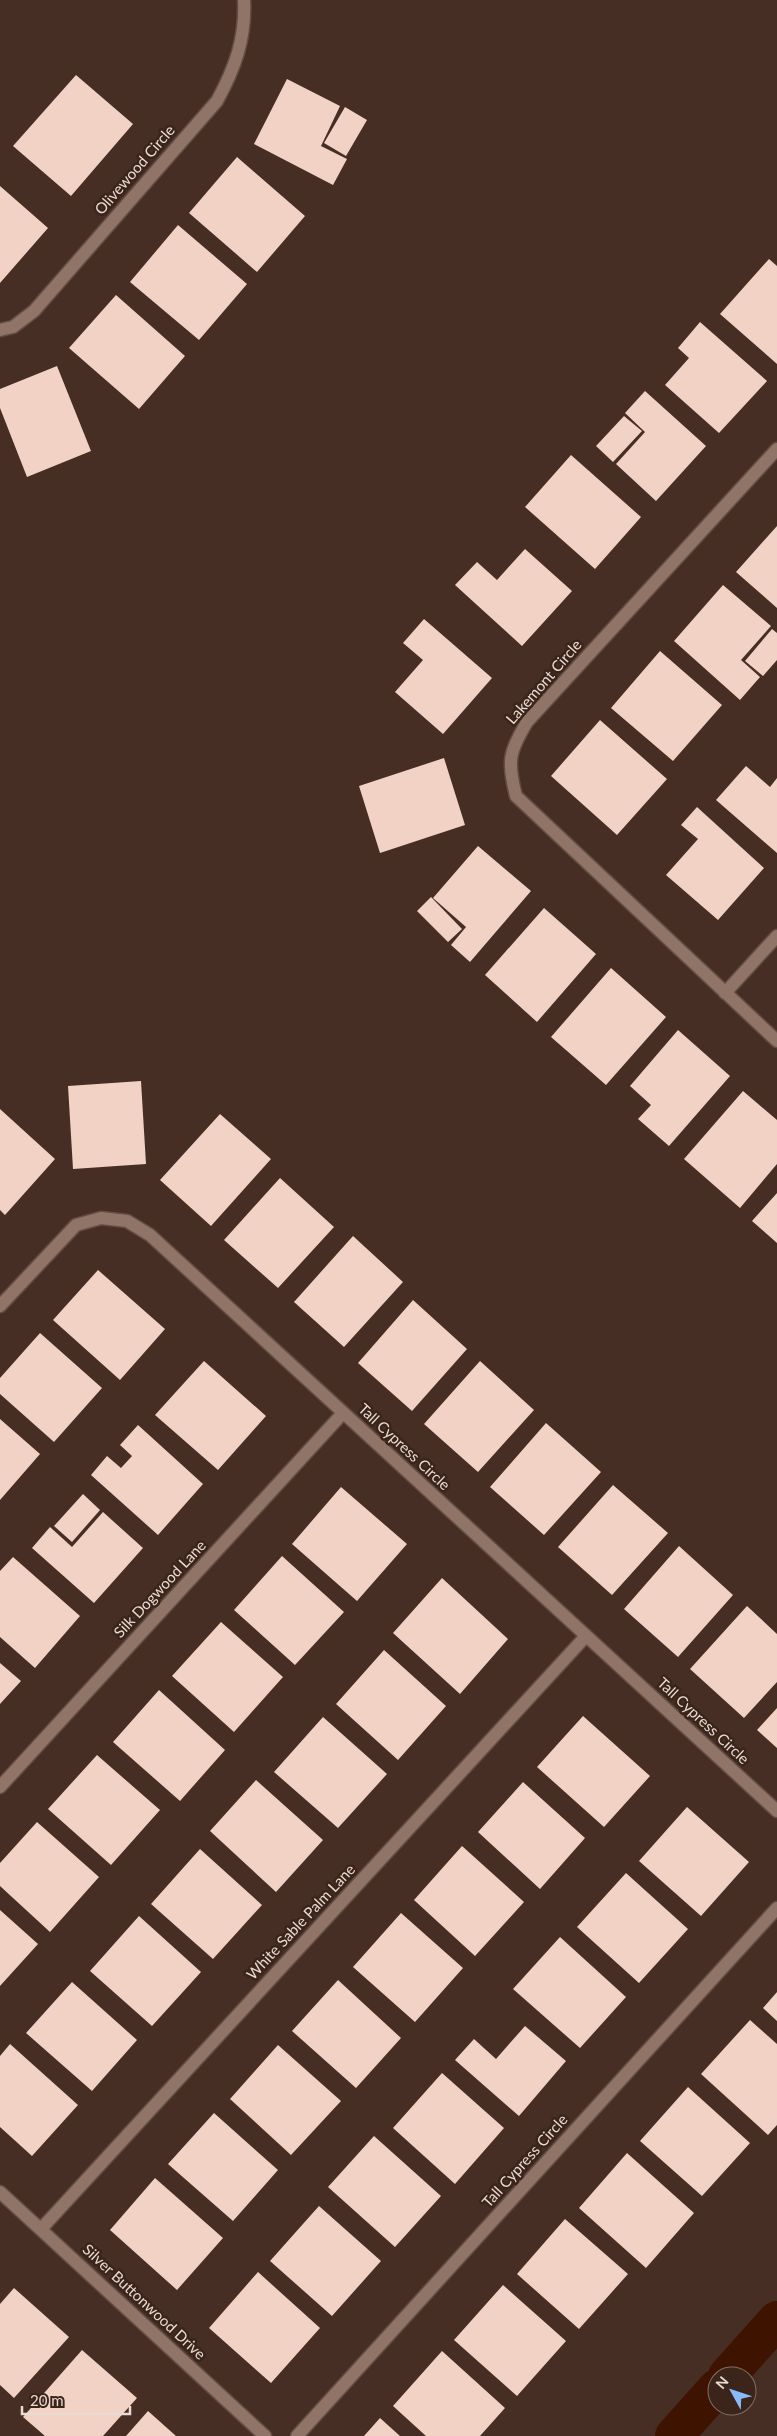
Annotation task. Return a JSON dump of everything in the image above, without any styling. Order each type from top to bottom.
[{"type":"street","name":"Olivewood Circle","points":[[0,330],[13,327],[34,311],[217,101],[231,76],[240,49],[245,21],[244,0]]},
{"type":"street","name":"Lakemont Circle","points":[[777,449],[527,722],[513,744],[509,770],[516,796],[777,1041]]},
{"type":"street","points":[[725,993],[777,936]]},
{"type":"street","name":"Tall Cypress Circle","points":[[0,1306],[76,1224],[101,1218],[127,1221],[150,1235],[777,1811]]},
{"type":"street","name":"Silk Dogwood Lane","points":[[0,1787],[343,1413]]},
{"type":"street","name":"White Sable Palm Lane","points":[[41,2229],[586,1636]]},
{"type":"street","name":"Tall Cypress Circle","points":[[297,2436],[777,1908]]},
{"type":"street","name":"Silver Buttonwood Drive","points":[[0,2192],[265,2436]]},
{"type":"building","points":[[76,75],[133,124],[71,196],[13,146]]},
{"type":"building","points":[[287,79],[340,106],[321,146],[347,159],[333,185],[254,144]]},
{"type":"building","points":[[345,107],[367,120],[346,156],[324,143]]},
{"type":"building","points":[[237,157],[305,216],[257,272],[189,213]]},
{"type":"building","points":[[0,186],[48,228],[0,283]]},
{"type":"building","points":[[178,225],[247,284],[199,340],[130,282]]},
{"type":"building","points":[[769,259],[777,266],[777,364],[720,314]]},
{"type":"building","points":[[116,295],[185,356],[139,409],[69,348]]},
{"type":"building","points":[[700,322],[767,381],[719,433],[665,385],[689,358],[678,348]]},
{"type":"building","points":[[57,366],[91,451],[27,477],[0,408],[0,389]]},
{"type":"building","points":[[645,391],[706,446],[656,501],[616,464],[645,432],[625,413]]},
{"type":"building","points":[[624,416],[642,431],[613,462],[596,446]]},
{"type":"building","points":[[571,455],[641,517],[595,569],[525,507]]},
{"type":"building","points":[[777,526],[777,608],[736,572]]},
{"type":"building","points":[[525,549],[572,591],[522,646],[455,585],[477,562],[497,580]]},
{"type":"building","points":[[723,585],[771,626],[741,660],[760,677],[740,700],[674,641]]},
{"type":"building","points":[[424,619],[492,678],[443,734],[395,692],[423,660],[403,643]]},
{"type":"building","points":[[772,629],[777,633],[777,660],[763,676],[745,661]]},
{"type":"building","points":[[660,651],[722,705],[673,761],[611,708]]},
{"type":"building","points":[[600,720],[667,779],[617,835],[551,776]]},
{"type":"building","points":[[444,758],[465,825],[380,853],[359,786]]},
{"type":"building","points":[[746,766],[770,787],[777,778],[777,853],[716,800]]},
{"type":"building","points":[[697,807],[764,868],[718,920],[666,875],[698,839],[681,825]]},
{"type":"building","points":[[478,846],[531,891],[470,962],[451,945],[466,927],[433,898]]},
{"type":"building","points":[[431,897],[462,929],[448,942],[417,911]]},
{"type":"building","points":[[544,908],[596,954],[537,1022],[485,975]]},
{"type":"building","points":[[611,968],[666,1017],[606,1085],[551,1037]]},
{"type":"building","points":[[678,1030],[730,1076],[669,1146],[638,1119],[651,1105],[630,1086]]},
{"type":"building","points":[[141,1081],[146,1164],[73,1169],[68,1086]]},
{"type":"building","points":[[743,1091],[777,1120],[777,1164],[740,1208],[684,1159]]},
{"type":"building","points":[[0,1109],[55,1159],[5,1215],[0,1210]]},
{"type":"building","points":[[220,1114],[271,1159],[211,1226],[160,1180]]},
{"type":"building","points":[[280,1178],[334,1227],[278,1288],[224,1240]]},
{"type":"building","points":[[777,1193],[777,1243],[752,1221]]},
{"type":"building","points":[[353,1236],[403,1282],[344,1347],[294,1302]]},
{"type":"building","points":[[98,1270],[165,1329],[120,1380],[53,1320]]},
{"type":"building","points":[[413,1300],[467,1349],[412,1411],[358,1363]]},
{"type":"building","points":[[40,1333],[102,1388],[54,1442],[0,1394],[0,1378]]},
{"type":"building","points":[[204,1361],[266,1416],[218,1470],[155,1415]]},
{"type":"building","points":[[480,1361],[534,1410],[478,1472],[424,1424]]},
{"type":"building","points":[[0,1419],[40,1454],[0,1500]]},
{"type":"building","points":[[546,1423],[601,1472],[544,1535],[490,1487]]},
{"type":"building","points":[[138,1425],[203,1484],[158,1535],[91,1475],[107,1456],[121,1468],[132,1456],[120,1445]]},
{"type":"building","points":[[613,1485],[668,1533],[612,1595],[558,1547]]},
{"type":"building","points":[[341,1487],[407,1544],[357,1601],[292,1544]]},
{"type":"building","points":[[83,1494],[100,1510],[72,1542],[54,1526]]},
{"type":"building","points":[[103,1512],[143,1548],[94,1603],[32,1548],[50,1527],[72,1547]]},
{"type":"building","points":[[679,1546],[733,1595],[678,1657],[624,1609]]},
{"type":"building","points":[[282,1556],[344,1612],[295,1665],[234,1610]]},
{"type":"building","points":[[13,1557],[80,1616],[35,1668],[0,1637],[0,1571]]},
{"type":"building","points":[[442,1578],[508,1639],[460,1694],[393,1633]]},
{"type":"building","points":[[747,1606],[777,1634],[777,1682],[744,1718],[690,1669]]},
{"type":"building","points":[[221,1622],[283,1677],[234,1732],[172,1676]]},
{"type":"building","points":[[384,1650],[446,1706],[398,1760],[336,1704]]},
{"type":"building","points":[[0,1663],[21,1681],[0,1704]]},
{"type":"building","points":[[159,1690],[225,1750],[180,1801],[113,1742]]},
{"type":"building","points":[[777,1708],[777,1748],[757,1730]]},
{"type":"building","points":[[583,1716],[650,1776],[604,1827],[537,1767]]},
{"type":"building","points":[[323,1717],[387,1774],[338,1828],[274,1772]]},
{"type":"building","points":[[97,1755],[160,1810],[111,1865],[48,1809]]},
{"type":"building","points":[[256,1780],[323,1840],[276,1892],[210,1831]]},
{"type":"building","points":[[523,1782],[585,1838],[540,1889],[478,1832]]},
{"type":"building","points":[[687,1807],[749,1862],[701,1916],[639,1861]]},
{"type":"building","points":[[37,1822],[99,1877],[50,1932],[0,1886],[0,1863]]},
{"type":"building","points":[[462,1846],[524,1902],[475,1956],[414,1900]]},
{"type":"building","points":[[200,1849],[262,1905],[213,1959],[151,1904]]},
{"type":"building","points":[[626,1873],[688,1929],[639,1983],[577,1927]]},
{"type":"building","points":[[0,1910],[38,1944],[0,1986]]},
{"type":"building","points":[[401,1913],[463,1968],[415,2022],[353,1967]]},
{"type":"building","points":[[139,1916],[201,1972],[152,2026],[90,1971]]},
{"type":"building","points":[[560,1937],[626,1997],[580,2048],[513,1989]]},
{"type":"building","points":[[338,1980],[401,2038],[356,2088],[292,2031]]},
{"type":"building","points":[[72,1982],[137,2040],[92,2091],[26,2033]]},
{"type":"building","points":[[777,1992],[777,2021],[763,2008]]},
{"type":"building","points":[[750,2020],[777,2044],[777,2125],[768,2135],[701,2074]]},
{"type":"building","points":[[525,2026],[566,2061],[519,2116],[455,2060],[474,2039],[496,2059]]},
{"type":"building","points":[[10,2044],[78,2105],[32,2156],[0,2127],[0,2056]]},
{"type":"building","points":[[278,2045],[341,2101],[291,2155],[230,2099]]},
{"type":"building","points":[[442,2073],[504,2128],[455,2184],[393,2128]]},
{"type":"building","points":[[688,2087],[750,2143],[702,2196],[640,2141]]},
{"type":"building","points":[[214,2113],[278,2170],[233,2221],[168,2164]]},
{"type":"building","points":[[374,2136],[441,2196],[395,2247],[328,2187]]},
{"type":"building","points":[[627,2153],[694,2213],[646,2268],[579,2208]]},
{"type":"building","points":[[155,2178],[223,2238],[177,2290],[110,2230]]},
{"type":"building","points":[[319,2206],[381,2261],[332,2316],[270,2261]]},
{"type":"building","points":[[565,2219],[628,2274],[579,2329],[517,2274]]},
{"type":"building","points":[[258,2272],[320,2328],[271,2383],[209,2328]]},
{"type":"building","points":[[503,2285],[566,2341],[517,2396],[454,2340]]},
{"type":"building","points":[[14,2288],[69,2337],[14,2398],[0,2385],[0,2304]]},
{"type":"building","points":[[82,2350],[137,2398],[103,2436],[45,2436],[23,2417]]},
{"type":"building","points":[[442,2351],[505,2408],[480,2436],[426,2436],[393,2406]]},
{"type":"building","points":[[148,2411],[176,2436],[126,2436]]},
{"type":"building","points":[[380,2418],[400,2436],[364,2436]]},
{"type":"waterway","points":[[736,2366],[777,2320]]},
{"type":"waterway","points":[[674,2436],[707,2399]]}]
